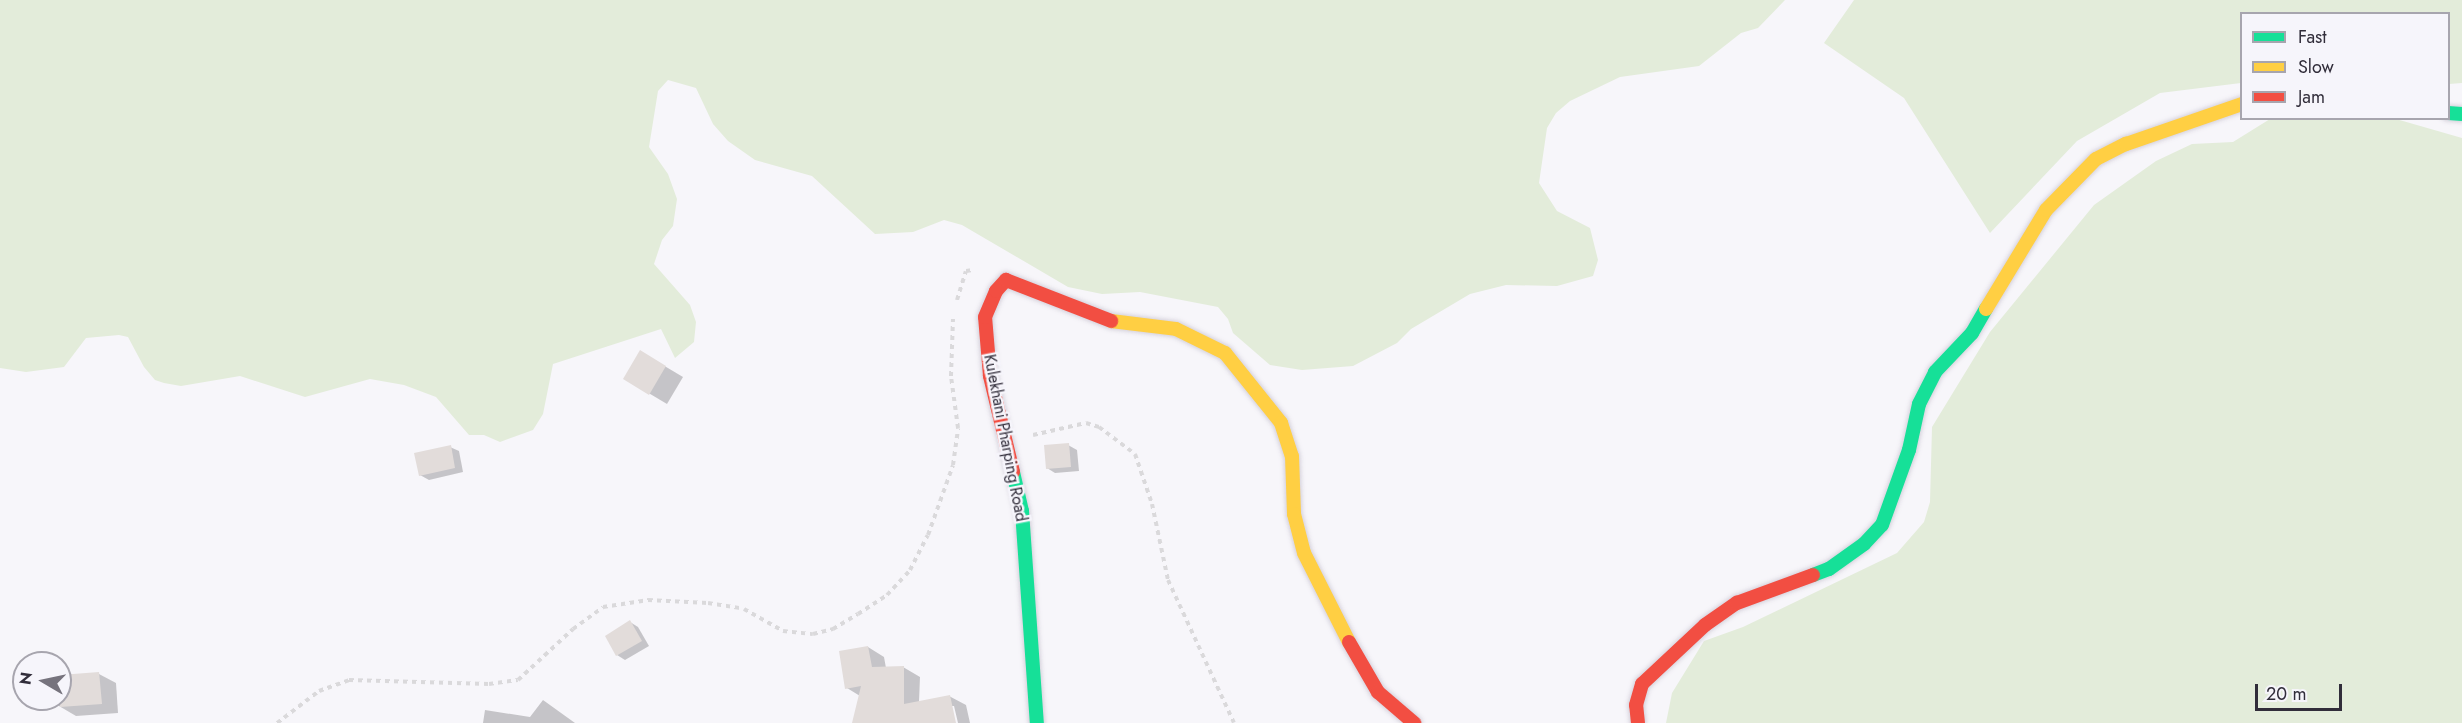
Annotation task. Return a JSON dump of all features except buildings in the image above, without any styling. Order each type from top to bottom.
[{"type":"main road","points":[[1638,723],[1636,705],[1642,684],[1705,625],[1737,603],[1829,569],[1864,544],[1882,525],[1909,450],[1919,404],[1935,372],[1972,333],[2046,210],[2068,184],[2096,159],[2126,144],[2240,104]]},
{"type":"main road","points":[[1006,280],[1082,313],[1123,325],[1176,329],[1225,353],[1281,423],[1292,456],[1294,514],[1304,554],[1337,621],[1378,692],[1414,723]]},
{"type":"main road","name":"Kulekhani Pharping Road","points":[[1006,280],[996,291],[985,317],[990,376],[1004,448],[1022,511],[1024,578],[1037,723]]},
{"type":"path","points":[[956,306],[966,271],[988,268],[1006,280]]},
{"type":"path","points":[[278,723],[319,692],[349,680],[489,684],[518,680],[573,629],[603,607],[648,600],[699,602],[744,609],[783,631],[813,634],[833,629],[858,614],[887,595],[910,570],[928,536],[953,465],[958,428],[951,376],[950,334],[954,315]]},
{"type":"path","points":[[1004,448],[1030,436],[1086,423],[1099,427],[1135,454],[1152,504],[1168,580],[1234,723]]},
{"type":"green space","points":[[0,0],[1785,0],[1758,28],[1741,33],[1699,66],[1620,77],[1570,101],[1556,113],[1547,128],[1539,183],[1557,211],[1590,228],[1598,260],[1593,276],[1557,286],[1506,285],[1470,294],[1411,329],[1397,343],[1353,366],[1302,370],[1270,365],[1233,333],[1228,319],[1218,307],[1140,292],[1102,294],[1068,287],[962,225],[944,220],[913,232],[875,234],[812,176],[755,160],[728,141],[713,124],[696,88],[668,80],[658,91],[649,147],[668,174],[677,199],[673,226],[662,240],[654,264],[690,305],[696,322],[694,342],[675,358],[661,329],[553,364],[543,414],[533,430],[500,442],[484,435],[469,435],[436,397],[404,385],[370,379],[305,397],[240,376],[181,386],[164,383],[155,380],[144,367],[128,337],[119,335],[86,338],[64,367],[26,372],[0,368]]},
{"type":"green space","points":[[1854,0],[2462,0],[2462,83],[2450,84],[2450,12],[2240,12],[2240,83],[2160,93],[2077,141],[1990,233],[1904,98],[1824,43]]},
{"type":"green space","points":[[2268,120],[2399,120],[2462,138],[2462,723],[1666,723],[1672,693],[1704,641],[1743,627],[1897,553],[1924,522],[1930,502],[1932,427],[1990,332],[2094,205],[2156,161],[2192,144],[2233,142]]},
{"type":"traffic: fast","points":[[2450,113],[2462,114]]},
{"type":"traffic: fast","points":[[1813,575],[1829,569],[1864,544],[1882,525],[1909,450],[1919,404],[1935,372],[1972,333],[1986,309]]},
{"type":"traffic: fast","points":[[1013,472],[1022,511],[1037,723]]},
{"type":"traffic: slow","points":[[1986,309],[2046,210],[2096,159],[2126,144],[2240,105]]},
{"type":"traffic: slow","points":[[1111,321],[1176,329],[1225,353],[1281,423],[1292,456],[1294,514],[1304,553],[1349,642]]},
{"type":"traffic: jam","points":[[1013,472],[990,376],[985,317],[996,291],[1006,280],[1111,321]]},
{"type":"traffic: jam","points":[[1638,723],[1636,705],[1642,684],[1705,625],[1737,603],[1813,575]]},
{"type":"traffic: jam","points":[[1349,642],[1378,692],[1414,723]]}]
